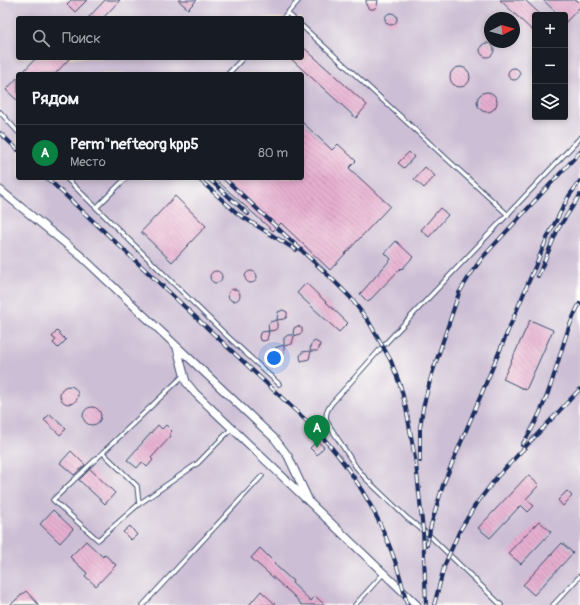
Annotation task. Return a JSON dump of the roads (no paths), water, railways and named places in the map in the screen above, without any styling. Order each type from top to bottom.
[{"type":"street","points":[[0,190],[82,256],[283,449],[292,463],[304,494],[310,503]]},
{"type":"street","points":[[175,344],[180,355],[186,382],[195,393],[417,605]]},
{"type":"lane","points":[[285,16],[299,0]]},
{"type":"lane","points":[[287,13],[291,16]]},
{"type":"lane","points":[[304,28],[508,215]]},
{"type":"lane","points":[[230,72],[241,60]]},
{"type":"lane","points":[[0,112],[16,130]]},
{"type":"lane","points":[[501,605],[429,535],[407,518],[365,478],[327,422],[326,415],[332,403],[383,346],[580,138]]},
{"type":"lane","points":[[68,180],[224,333],[279,384]]},
{"type":"lane","points":[[97,207],[124,180]]},
{"type":"lane","points":[[184,375],[53,500],[98,540],[139,504],[198,463],[232,428]]},
{"type":"lane","points":[[103,453],[137,486],[139,504]]},
{"type":"lane","points":[[143,605],[262,476]]},
{"type":"lane","points":[[355,605],[384,573]]},
{"type":"lane","points":[[553,605],[580,576]]},
{"type":"railway","points":[[0,133],[16,148]]},
{"type":"railway","points":[[420,461],[420,428],[423,408],[431,377],[459,293],[482,258],[580,152]]},
{"type":"railway","points":[[49,180],[312,426],[329,445],[345,465],[372,508],[393,555],[407,605]]},
{"type":"railway","points":[[210,180],[248,214]]},
{"type":"railway","points":[[226,180],[350,297],[369,322],[391,361],[401,388],[406,408],[416,464],[423,530],[426,605]]},
{"type":"railway","points":[[201,181],[238,214],[296,250]]},
{"type":"railway","points":[[427,545],[431,525],[443,485],[548,236],[569,196],[580,181]]},
{"type":"railway","points":[[538,276],[558,229],[580,195]]},
{"type":"railway","points":[[522,445],[537,419],[545,401],[569,328],[580,303]]},
{"type":"railway","points":[[434,605],[445,564],[459,532],[474,507],[497,477],[580,389]]},
{"type":"place","name":"Perm\"nefteorg kpp5","points":[[317,448]]}]
